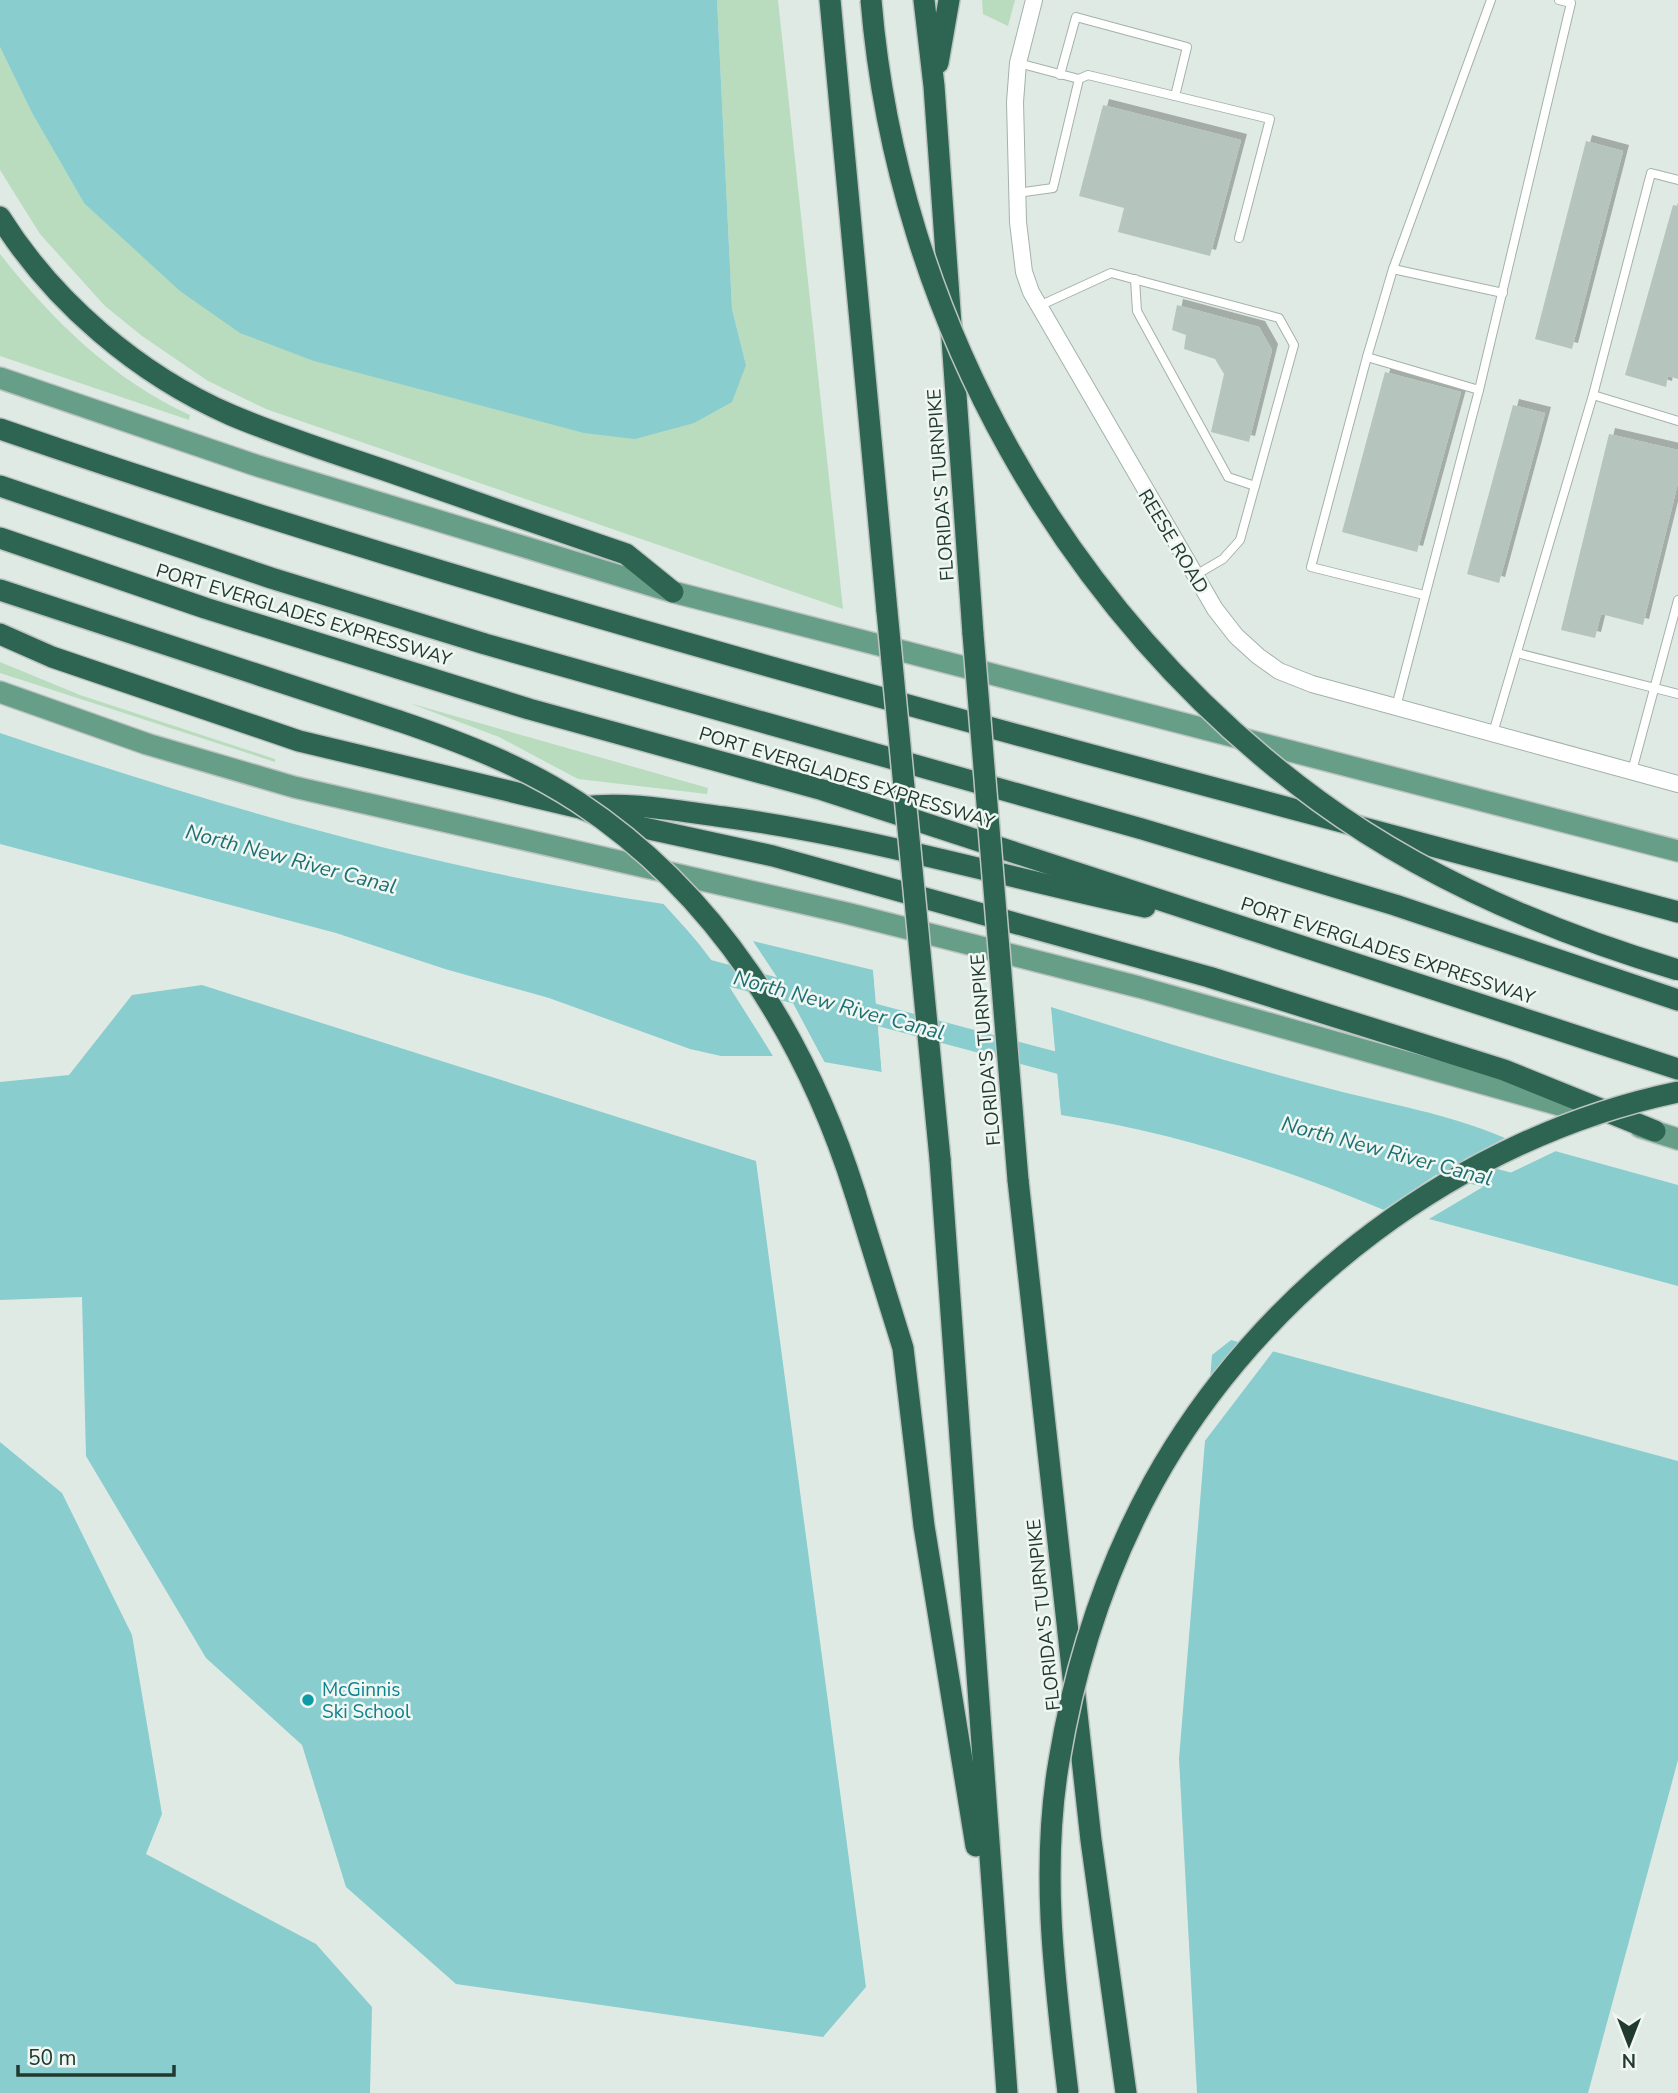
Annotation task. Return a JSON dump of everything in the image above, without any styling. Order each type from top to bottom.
[{"type":"highway","points":[[828,0],[940,1159],[1007,2093]]},
{"type":"highway","points":[[871,0],[882,88],[908,210],[932,284],[960,352],[997,430],[1040,503],[1089,575],[1127,621],[1192,691],[1248,745],[1320,802],[1413,861],[1486,900],[1562,932],[1678,970]]},
{"type":"highway","name":"FLORIDA'S TURNPIKE","points":[[924,0],[934,86],[973,634],[1018,1180],[1088,1814],[1126,2093]]},
{"type":"highway","points":[[934,86],[949,0]]},
{"type":"highway","points":[[0,217],[25,252],[74,307],[132,356],[196,398],[267,429],[626,555],[673,592]]},
{"type":"highway","points":[[0,429],[250,513],[646,633],[1678,912]]},
{"type":"highway","points":[[0,486],[259,574],[472,640],[1142,828],[1395,905],[1678,1000]]},
{"type":"highway","name":"PORT EVERGLADES EXPRESSWAY","points":[[0,538],[218,612],[529,709],[822,790],[1678,1069]]},
{"type":"highway","points":[[0,590],[466,744],[576,801],[639,848],[694,901],[744,964],[782,1024],[818,1095],[855,1193],[903,1348],[924,1526],[997,1976]]},
{"type":"highway","points":[[0,634],[52,657],[299,741],[580,807],[612,821],[773,856],[1209,977],[1504,1070],[1655,1131]]},
{"type":"highway","points":[[580,807],[614,803],[856,838],[1070,891],[1256,931]]},
{"type":"highway","points":[[1068,2093],[1053,1969],[1049,1882],[1058,1763],[1073,1693],[1095,1616],[1153,1484],[1182,1437],[1240,1359],[1323,1274],[1363,1241],[1454,1179],[1546,1133],[1630,1104],[1678,1092]]},
{"type":"main road","points":[[0,378],[303,480],[673,592],[1678,851]]},
{"type":"main road","points":[[0,692],[147,744],[294,787],[846,913],[1139,987],[1678,1139]]},
{"type":"street","name":"REESE ROAD","points":[[1034,0],[1018,63],[1015,102],[1017,193],[1024,272],[1038,307],[1194,576],[1236,636],[1279,671],[1312,684],[1678,784]]},
{"type":"lane","points":[[1424,595],[1311,567],[1393,269],[1491,0]]},
{"type":"lane","points":[[1396,707],[1479,390],[1571,3],[1559,0]]},
{"type":"lane","points":[[1060,75],[1076,17],[1187,47],[1175,96]]},
{"type":"lane","points":[[1018,63],[1079,79],[1088,75],[1270,119],[1239,238]]},
{"type":"lane","points":[[1017,193],[1053,188],[1079,79]]},
{"type":"lane","points":[[1493,733],[1593,395],[1651,173],[1678,180]]},
{"type":"lane","points":[[1393,269],[1503,293]]},
{"type":"lane","points":[[1038,307],[1111,273],[1279,318],[1294,345],[1240,540],[1223,559],[1194,576]]},
{"type":"lane","points":[[1135,279],[1137,311],[1228,477],[1255,486]]},
{"type":"lane","points":[[1367,357],[1479,390]]},
{"type":"lane","points":[[1593,395],[1678,421]]},
{"type":"lane","points":[[1632,771],[1678,600]]},
{"type":"lane","points":[[1517,653],[1678,694]]},
{"type":"green space","points":[[717,0],[778,0],[843,609],[266,409],[208,381],[142,336],[105,306],[40,234],[0,170],[0,47],[32,113],[84,203],[746,365],[732,309]]},
{"type":"green space","points":[[982,0],[1015,0],[1008,26],[983,14]]},
{"type":"green space","points":[[0,254],[41,302],[86,346],[135,384],[190,415],[189,420],[0,356]]},
{"type":"green space","points":[[0,662],[80,695],[275,759],[275,762],[0,673]]},
{"type":"green space","points":[[409,703],[708,788],[707,794],[578,779],[499,737]]},
{"type":"water","points":[[0,0],[717,0],[732,309],[746,365],[732,402],[694,423],[635,439],[584,433],[314,361],[240,333],[180,291],[84,203],[32,113],[0,47]]},
{"type":"water","points":[[0,733],[163,786],[328,833],[495,873],[664,904],[695,939],[723,977],[773,1056],[721,1056],[690,1049],[549,998],[445,969],[336,933],[0,844]]},
{"type":"water","points":[[753,941],[873,970],[882,1072],[824,1062],[788,994]]},
{"type":"water","points":[[202,985],[756,1161],[866,1987],[823,2037],[456,1984],[346,1887],[302,1745],[206,1658],[86,1456],[82,1297],[0,1300],[0,1082],[69,1075],[132,995]]},
{"type":"water","points":[[1051,1007],[1261,1070],[1440,1116],[1505,1138],[1442,1171],[1384,1210],[1225,1152],[1144,1131],[1061,1115]]},
{"type":"water","points":[[1555,1151],[1678,1185],[1678,1286],[1429,1219],[1491,1182]]},
{"type":"water","points":[[1231,1340],[1678,1461],[1678,1760],[1588,2093],[1197,2093],[1179,1759],[1212,1355]]},
{"type":"water","points":[[0,1442],[62,1493],[132,1635],[162,1814],[146,1854],[316,1944],[372,2007],[370,2093],[0,2093]]},
{"type":"pier","points":[[660,900],[666,902],[710,951],[752,1012],[776,1055],[775,1059],[708,953]]},
{"type":"pier","points":[[751,939],[788,994],[826,1065],[821,1063],[785,996],[750,943]]},
{"type":"pier","points":[[873,967],[877,970],[885,1072],[882,1076]]},
{"type":"pier","points":[[1050,1003],[1061,1119],[1057,1116],[1047,1007]]},
{"type":"pier","points":[[1508,1137],[1383,1213],[1380,1212],[1442,1171]]},
{"type":"pier","points":[[1553,1148],[1560,1149],[1491,1182],[1426,1220],[1427,1216],[1442,1205]]},
{"type":"pier","points":[[1242,1340],[1275,1349],[1201,1446],[1206,1381]]},
{"type":"building","points":[[1103,105],[1241,140],[1210,256],[1118,232],[1124,208],[1079,196]]},
{"type":"building","points":[[1586,141],[1623,151],[1572,349],[1535,339]]},
{"type":"building","points":[[1673,205],[1678,206],[1678,379],[1668,376],[1666,387],[1625,375]]},
{"type":"building","points":[[1177,305],[1259,327],[1272,350],[1249,442],[1211,432],[1224,374],[1215,359],[1184,349],[1186,335],[1172,330]]},
{"type":"building","points":[[1385,372],[1461,392],[1417,552],[1342,532]]},
{"type":"building","points":[[1513,405],[1545,413],[1499,583],[1467,574]]},
{"type":"building","points":[[1609,434],[1678,450],[1678,483],[1643,625],[1601,614],[1595,638],[1561,630]]},
{"type":"waterway","name":"North New River Canal","points":[[696,967],[814,998]]},
{"type":"waterway","name":"North New River Canal","points":[[851,1008],[1084,1070]]},
{"type":"waterway","name":"North New River Canal","points":[[1423,1160],[1520,1186]]},
{"type":"place","name":"McGinnis Ski School","points":[[308,1700]]}]
